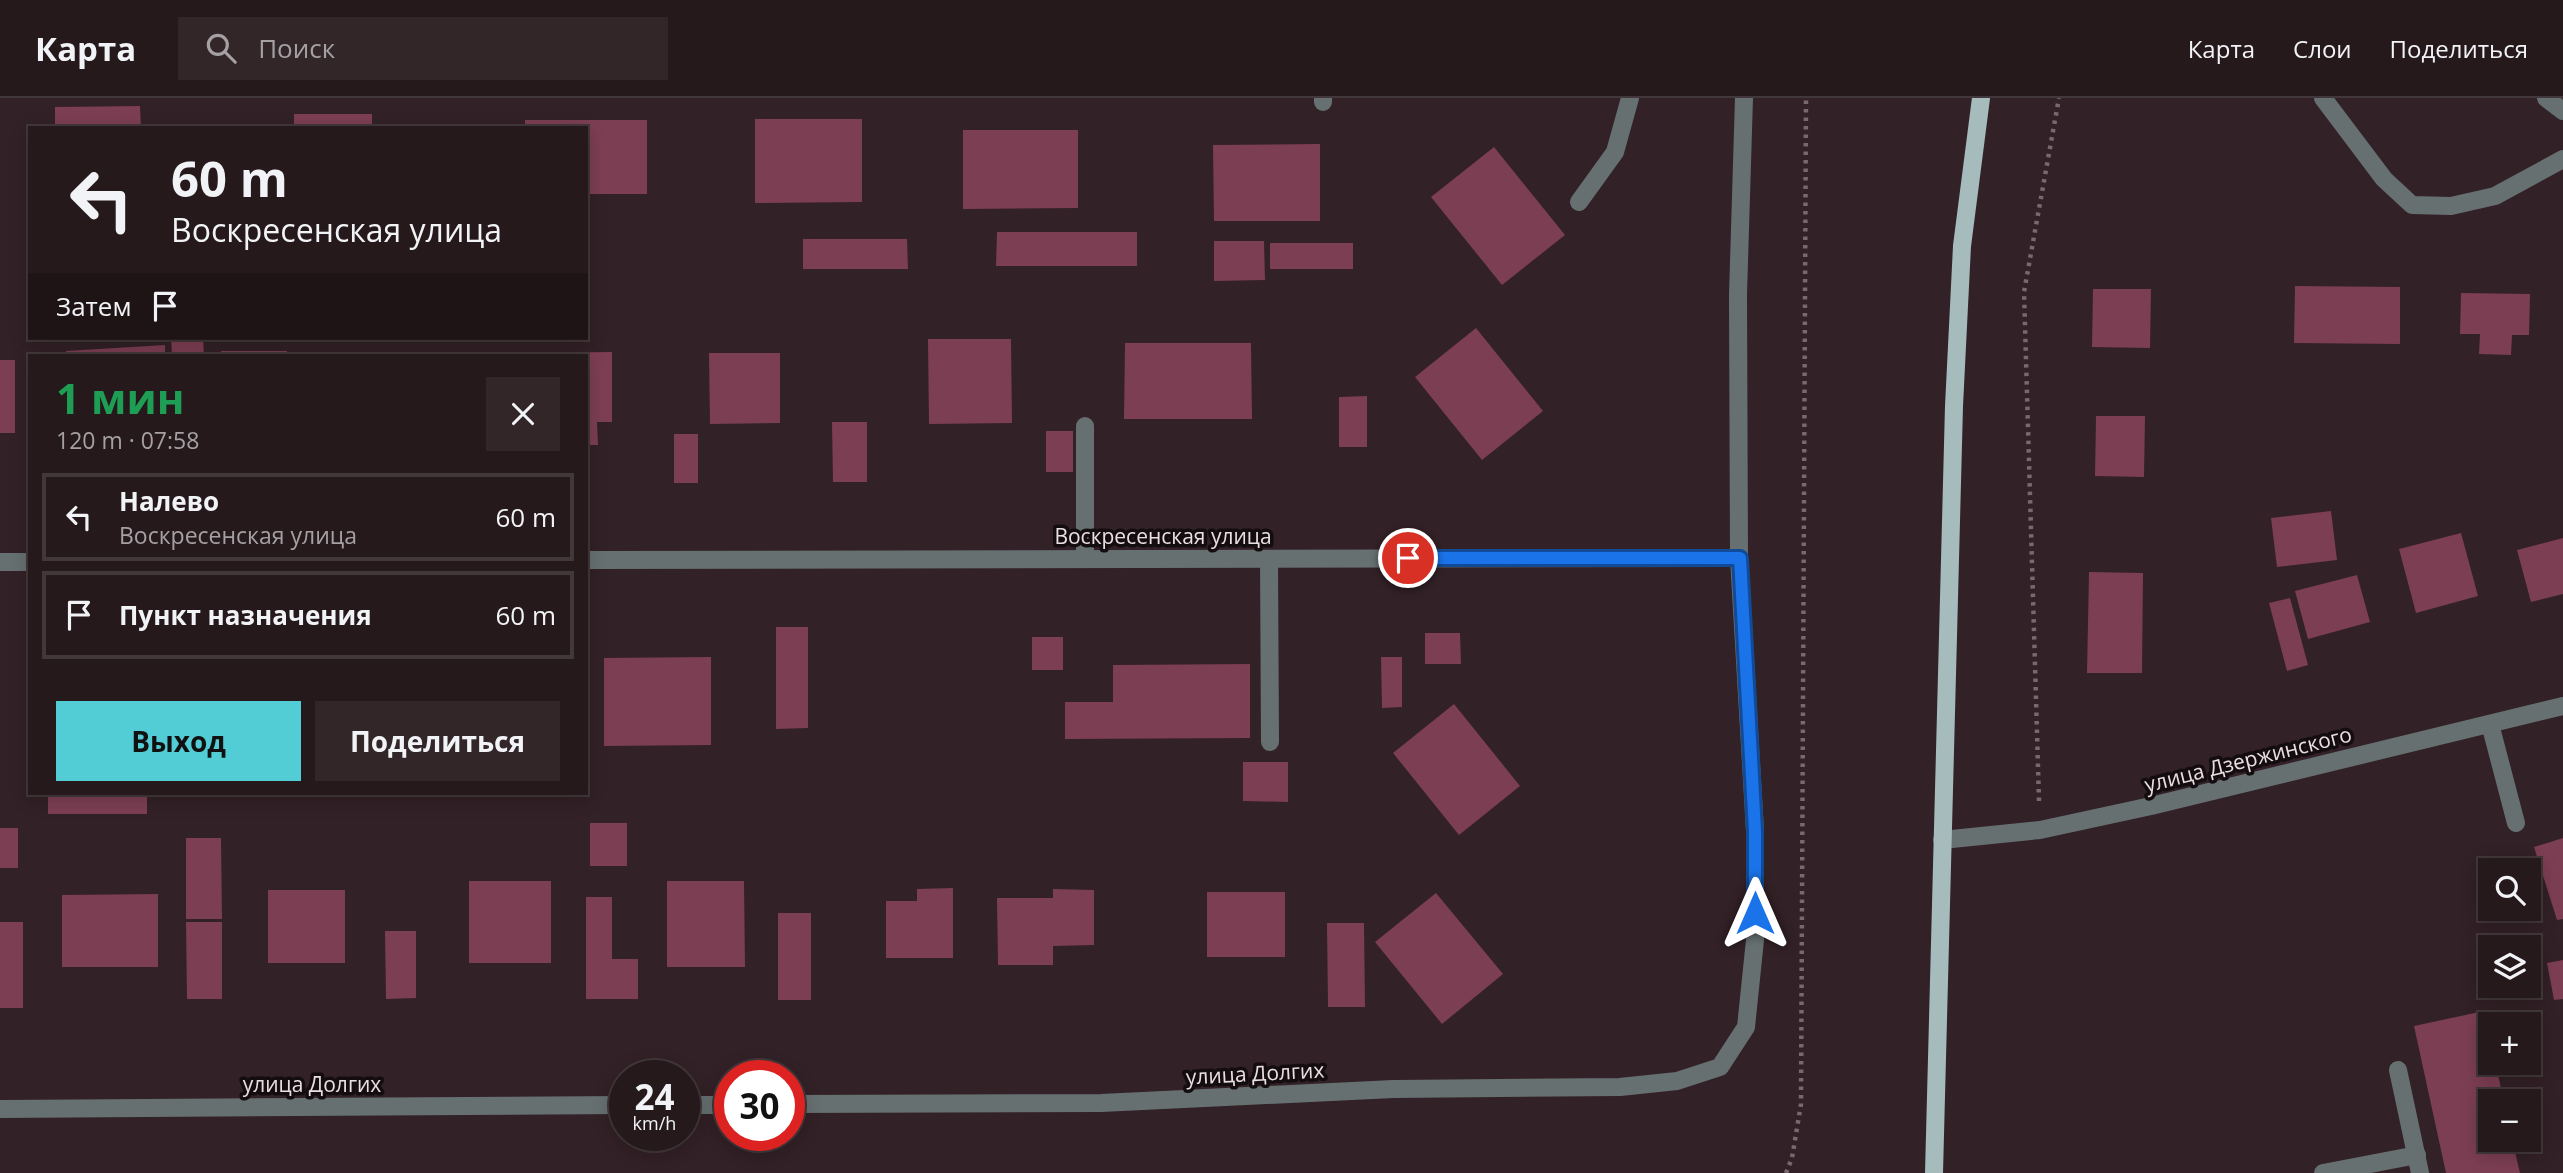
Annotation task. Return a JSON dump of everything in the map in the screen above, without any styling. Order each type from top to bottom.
[{"type":"main road","points":[[1934,1173],[1954,406],[1962,246],[1981,98]]},
{"type":"street","points":[[1579,202],[1615,152],[1630,98]]},
{"type":"street","points":[[1740,558],[1738,295],[1744,98]]},
{"type":"street","points":[[2323,98],[2384,179],[2412,205],[2451,206],[2494,196],[2563,159]]},
{"type":"street","points":[[2546,98],[2563,111]]},
{"type":"street","points":[[1085,426],[1085,559]]},
{"type":"street","name":"Воскресенская улица","points":[[588,560],[1740,558]]},
{"type":"street","name":"улица Долгих","points":[[805,1104],[1101,1103],[1393,1089],[1620,1087],[1677,1082],[1720,1067],[1746,1027],[1755,940],[1755,831],[1740,558]]},
{"type":"street","points":[[1269,559],[1270,742]]},
{"type":"street","points":[[0,562],[28,562]]},
{"type":"street","name":"улица Дзержинского","points":[[1942,840],[2040,830],[2151,806],[2563,706]]},
{"type":"street","points":[[2490,724],[2516,823]]},
{"type":"street","points":[[2323,1173],[2418,1164],[2398,1070]]},
{"type":"street","name":"улица Долгих","points":[[0,1109],[609,1105]]},
{"type":"path","points":[[1786,1173],[1792,1158],[1801,1104],[1807,98]]},
{"type":"path","points":[[2040,830],[2024,292],[2059,98]]},
{"type":"building","points":[[140,106],[141,126],[55,126],[55,107]]},
{"type":"building","points":[[294,114],[372,114],[372,126],[294,126]]},
{"type":"building","points":[[755,119],[862,119],[862,202],[755,203]]},
{"type":"building","points":[[525,120],[647,120],[647,194],[588,194],[588,126],[525,126]]},
{"type":"building","points":[[963,130],[1078,130],[1078,208],[963,209]]},
{"type":"building","points":[[1320,144],[1320,221],[1214,221],[1213,145]]},
{"type":"building","points":[[1494,147],[1565,235],[1502,285],[1431,197]]},
{"type":"building","points":[[997,232],[1137,232],[1137,266],[996,266]]},
{"type":"building","points":[[803,239],[907,239],[908,269],[803,269]]},
{"type":"building","points":[[1214,241],[1264,241],[1265,280],[1214,281]]},
{"type":"building","points":[[1270,243],[1353,243],[1353,269],[1270,269]]},
{"type":"building","points":[[2295,286],[2400,287],[2400,344],[2294,343]]},
{"type":"building","points":[[2093,289],[2151,289],[2150,348],[2092,347]]},
{"type":"building","points":[[2461,293],[2530,294],[2529,335],[2512,335],[2511,355],[2479,354],[2480,334],[2460,334]]},
{"type":"building","points":[[1476,328],[1543,411],[1482,460],[1415,377]]},
{"type":"building","points":[[928,339],[1011,339],[1012,423],[929,424]]},
{"type":"building","points":[[171,340],[203,340],[204,354],[172,354]]},
{"type":"building","points":[[1125,343],[1251,343],[1252,419],[1124,419]]},
{"type":"building","points":[[165,345],[165,354],[67,354],[66,351]]},
{"type":"building","points":[[221,351],[287,351],[287,354],[221,354]]},
{"type":"building","points":[[612,352],[612,422],[597,422],[598,445],[588,445],[588,354],[522,353]]},
{"type":"building","points":[[709,353],[780,353],[780,423],[710,424]]},
{"type":"building","points":[[0,360],[15,360],[15,433],[0,433]]},
{"type":"building","points":[[1367,396],[1367,447],[1339,447],[1339,397]]},
{"type":"building","points":[[2096,416],[2145,416],[2144,477],[2095,476]]},
{"type":"building","points":[[832,422],[867,422],[867,482],[833,482]]},
{"type":"building","points":[[1046,431],[1073,431],[1073,472],[1046,472]]},
{"type":"building","points":[[674,434],[698,434],[698,483],[674,483]]},
{"type":"building","points":[[2331,511],[2337,560],[2277,567],[2271,518]]},
{"type":"building","points":[[2461,533],[2478,596],[2416,613],[2399,549]]},
{"type":"building","points":[[2563,538],[2563,594],[2531,602],[2517,550]]},
{"type":"building","points":[[2089,572],[2143,573],[2142,673],[2087,673]]},
{"type":"building","points":[[2357,575],[2370,622],[2308,639],[2295,591]]},
{"type":"building","points":[[2290,598],[2308,665],[2287,671],[2269,603]]},
{"type":"building","points":[[776,627],[808,627],[808,728],[776,729]]},
{"type":"building","points":[[1425,633],[1460,633],[1461,664],[1425,664]]},
{"type":"building","points":[[1032,637],[1063,637],[1063,670],[1032,670]]},
{"type":"building","points":[[711,657],[711,745],[604,746],[604,658]]},
{"type":"building","points":[[1381,657],[1402,657],[1402,707],[1382,708]]},
{"type":"building","points":[[1250,664],[1250,738],[1065,739],[1065,702],[1113,702],[1113,665]]},
{"type":"building","points":[[1454,704],[1520,786],[1459,835],[1393,753]]},
{"type":"building","points":[[1243,762],[1288,762],[1288,802],[1243,801]]},
{"type":"building","points":[[48,795],[147,795],[147,814],[48,814]]},
{"type":"building","points":[[590,823],[627,823],[627,866],[590,866]]},
{"type":"building","points":[[0,828],[18,828],[18,868],[0,868]]},
{"type":"building","points":[[186,838],[221,838],[222,919],[186,919]]},
{"type":"building","points":[[2563,838],[2563,919],[2557,920],[2541,869],[2541,858],[2537,858],[2534,847]]},
{"type":"building","points":[[469,881],[551,881],[551,963],[469,963]]},
{"type":"building","points":[[667,881],[744,881],[745,967],[667,967]]},
{"type":"building","points":[[953,888],[953,958],[886,958],[886,901],[917,901],[917,889]]},
{"type":"building","points":[[1053,889],[1094,890],[1094,945],[1053,946],[1053,965],[998,965],[997,898],[1053,898]]},
{"type":"building","points":[[268,890],[345,890],[345,963],[268,963]]},
{"type":"building","points":[[1207,892],[1285,892],[1285,957],[1207,957]]},
{"type":"building","points":[[1436,893],[1503,974],[1442,1024],[1375,942]]},
{"type":"building","points":[[158,894],[158,967],[62,967],[62,895]]},
{"type":"building","points":[[586,897],[612,897],[612,959],[638,959],[638,999],[586,999]]},
{"type":"building","points":[[778,913],[811,913],[811,1000],[778,1000]]},
{"type":"building","points":[[0,922],[23,922],[23,1008],[0,1008]]},
{"type":"building","points":[[186,922],[222,922],[222,999],[187,999]]},
{"type":"building","points":[[1327,923],[1364,923],[1365,1007],[1328,1007]]},
{"type":"building","points":[[385,931],[416,931],[416,998],[386,999]]},
{"type":"building","points":[[2563,960],[2563,999],[2554,1000],[2547,963]]},
{"type":"building","points":[[2478,1012],[2478,1075],[2498,1075],[2501,1089],[2478,1089],[2478,1152],[2515,1152],[2520,1173],[2446,1173],[2414,1026]]},
{"type":"route","points":[[1408,558],[1740,558],[1755,831],[1755,913]]}]
